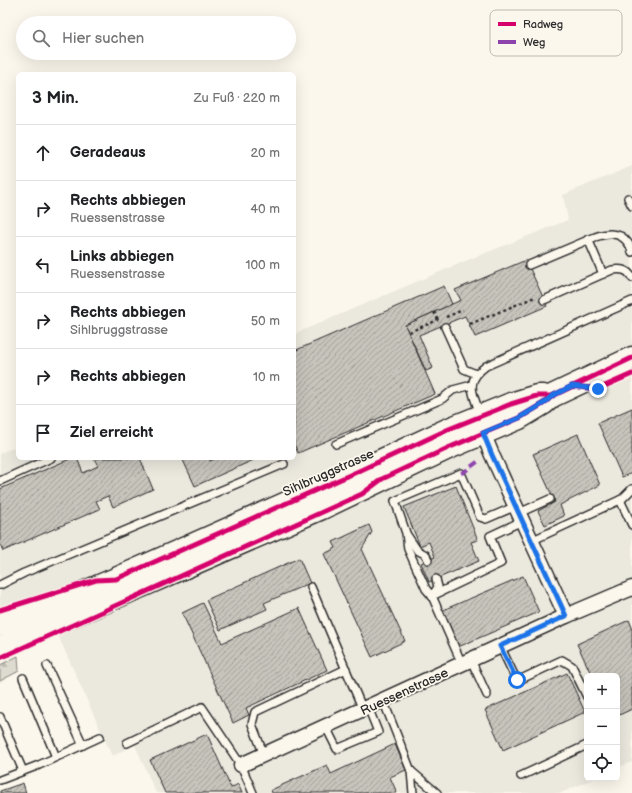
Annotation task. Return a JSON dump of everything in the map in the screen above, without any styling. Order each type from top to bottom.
[{"type":"main road","name":"Sihlbruggstrasse","points":[[0,648],[322,508],[448,448],[511,404],[537,396],[552,396],[632,358]]},
{"type":"main road","name":"Sihlbruggstrasse","points":[[0,625],[52,606],[116,579],[361,470],[449,429],[482,425]]},
{"type":"street","points":[[482,425],[531,541],[566,616]]},
{"type":"street","name":"Ruessenstrasse","points":[[241,765],[566,616],[632,588]]},
{"type":"lane","points":[[628,198],[632,206]]},
{"type":"lane","points":[[529,265],[603,234],[610,233],[622,237],[628,242],[632,252]]},
{"type":"lane","points":[[588,240],[603,274]]},
{"type":"lane","points":[[543,297],[612,270],[623,269],[628,272],[632,278]]},
{"type":"lane","points":[[482,425],[472,393],[472,385],[476,374],[486,366],[632,301]]},
{"type":"lane","points":[[445,327],[464,369],[476,374]]},
{"type":"lane","points":[[336,444],[442,399],[453,390],[472,385]]},
{"type":"lane","points":[[0,481],[47,460]]},
{"type":"lane","points":[[0,585],[24,573],[284,464]]},
{"type":"lane","points":[[487,695],[467,662],[432,596],[426,589],[408,549],[406,533],[395,501],[461,474],[480,517],[486,520],[519,513],[550,499]]},
{"type":"lane","points":[[531,541],[620,500],[632,489]]},
{"type":"lane","points":[[620,500],[632,525]]},
{"type":"lane","points":[[432,596],[501,562],[490,536],[519,513]]},
{"type":"lane","points":[[406,533],[417,550],[426,555],[428,560]]},
{"type":"lane","points":[[432,596],[438,587],[436,579]]},
{"type":"lane","points":[[311,587],[346,669],[378,732],[337,749],[326,727]]},
{"type":"lane","points":[[500,646],[517,680],[562,660],[572,666],[584,691]]},
{"type":"lane","points":[[48,666],[83,745]]},
{"type":"lane","points":[[264,755],[252,724],[255,712],[346,669]]},
{"type":"lane","points":[[23,678],[56,757]]},
{"type":"lane","points":[[383,700],[411,771],[413,793]]},
{"type":"lane","points":[[127,743],[202,706],[241,765],[254,793]]},
{"type":"lane","points":[[0,717],[23,771]]},
{"type":"lane","points":[[0,780],[39,765],[100,737]]},
{"type":"lane","points":[[521,776],[584,746]]},
{"type":"lane","points":[[411,771],[437,793]]},
{"type":"path","points":[[470,324],[543,297]]},
{"type":"path","points":[[434,312],[438,320]]},
{"type":"shaded area","points":[[632,166],[632,762],[620,767],[620,673],[584,673],[584,781],[588,781],[561,793],[156,793],[135,745],[112,756],[53,624],[0,615],[0,453],[16,447],[16,460],[296,460],[296,333],[463,262],[568,220],[563,195]]},
{"type":"green space","points":[[18,656],[19,671],[0,681],[0,665]]},
{"type":"building","points":[[526,260],[547,306],[475,337],[465,316],[419,335],[433,368],[426,371],[405,325],[461,300],[455,290]]},
{"type":"building","points":[[444,286],[452,304],[405,325],[435,394],[298,453],[296,448],[296,350]]},
{"type":"building","points":[[632,408],[632,473],[622,477],[598,423]]},
{"type":"building","points":[[578,434],[600,485],[560,505],[564,516],[545,525],[538,511],[555,502],[533,454]]},
{"type":"building","points":[[67,460],[78,460],[83,473],[98,466],[95,460],[141,460],[153,489],[113,507],[108,496],[96,501],[100,509],[3,551],[0,544],[0,489]]},
{"type":"building","points":[[183,460],[254,460],[195,486]]},
{"type":"building","points":[[456,486],[478,540],[471,542],[479,561],[429,582],[421,563],[435,557],[429,542],[420,546],[404,507]]},
{"type":"building","points":[[369,525],[372,532],[362,549],[405,641],[372,657],[324,554],[336,548],[333,542]]},
{"type":"building","points":[[299,558],[310,583],[264,603],[267,609],[220,630],[206,600]]},
{"type":"building","points":[[523,576],[539,612],[458,647],[443,610]]},
{"type":"building","points":[[203,603],[222,643],[299,608],[327,670],[246,708],[249,715],[233,723],[182,613]]},
{"type":"building","points":[[629,620],[632,627],[632,709],[620,715],[620,673],[591,673],[577,644]]},
{"type":"building","points":[[567,673],[584,712],[503,750],[485,710]]},
{"type":"building","points":[[207,734],[231,788],[238,784],[242,793],[165,793],[150,760]]},
{"type":"building","points":[[395,744],[406,770],[390,777],[397,793],[272,793],[271,790],[327,765],[331,774]]},
{"type":"building","points":[[23,783],[26,793],[0,793],[0,791]]},
{"type":"marked path","points":[[461,473],[480,460]]},
{"type":"cycle path","points":[[0,658],[362,494],[382,479],[448,448],[519,418],[544,403],[552,396],[632,358]]},
{"type":"cycle path","points":[[572,386],[598,389],[632,374]]},
{"type":"cycle path","points":[[0,610],[96,580],[116,579],[361,470],[449,429],[511,404],[537,396],[552,396]]},
{"type":"route","points":[[517,680],[500,646],[566,616],[483,433],[519,418],[544,403],[552,396],[572,386],[598,389]]}]
